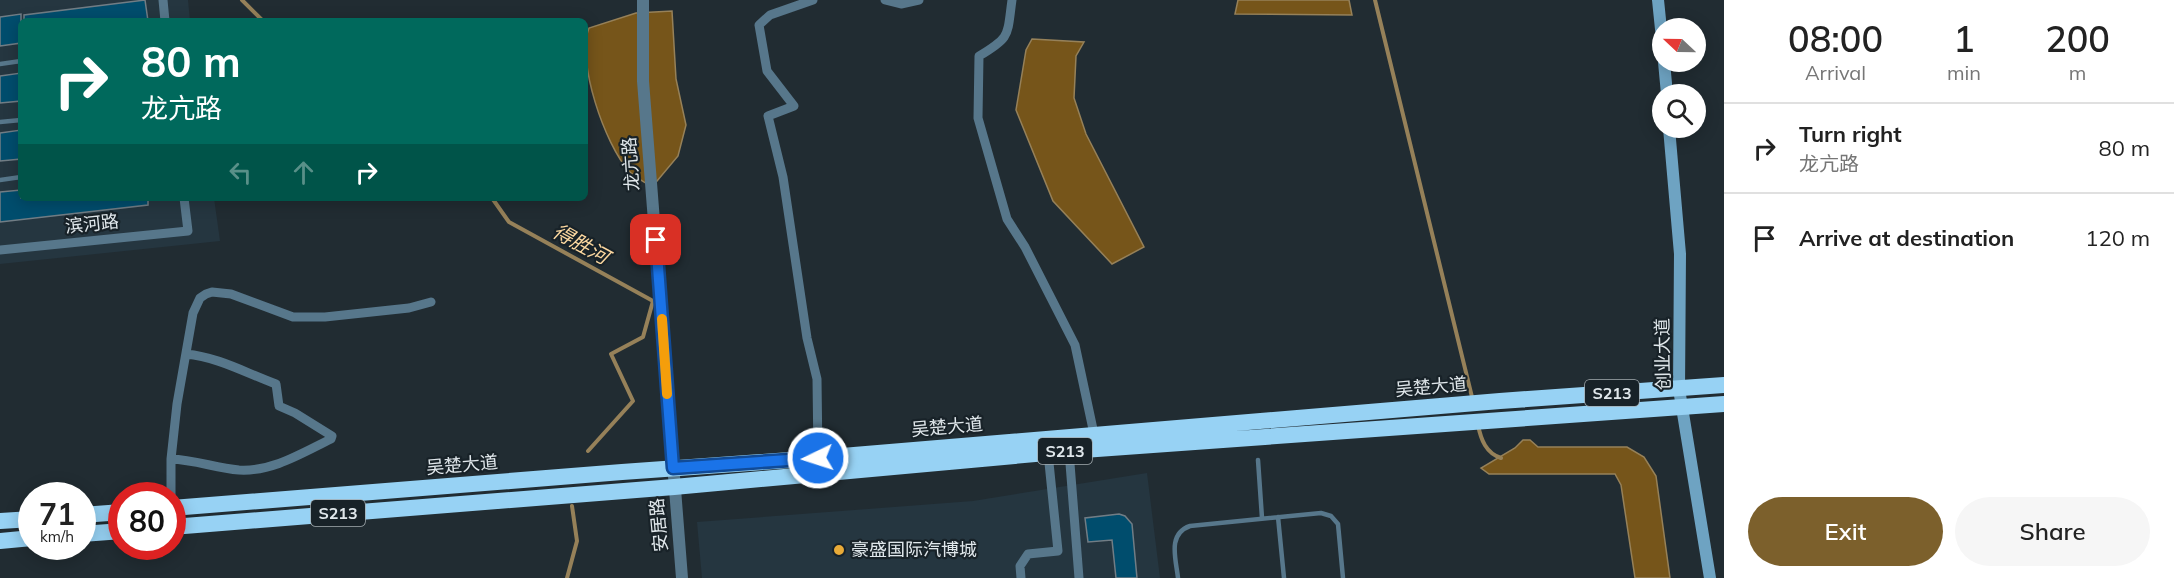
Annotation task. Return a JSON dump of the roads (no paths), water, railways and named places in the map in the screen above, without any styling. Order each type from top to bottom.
[{"type":"highway","name":"吴楚大道","points":[[186,507],[1724,385]]},
{"type":"highway","name":"吴楚大道","points":[[186,525],[674,487],[1069,451],[1724,404]]},
{"type":"highway","points":[[0,521],[18,520]]},
{"type":"highway","points":[[0,541],[18,539]]},
{"type":"main road","points":[[1659,0],[1660,18]]},
{"type":"main road","name":"创业大道","points":[[1670,138],[1680,254],[1679,389],[1710,578]]},
{"type":"street","points":[[163,0],[165,18]]},
{"type":"street","name":"龙亢路","points":[[643,0],[643,81],[673,468]]},
{"type":"street","points":[[813,0],[770,15],[759,26],[767,71],[794,106],[768,116],[783,177],[807,338],[818,379],[818,458]]},
{"type":"street","points":[[885,0],[901,4],[919,0]]},
{"type":"street","points":[[1012,0],[1008,31],[1001,43],[979,56],[978,118],[1007,219],[1025,248],[1075,345],[1094,434]]},
{"type":"street","name":"滨河路","points":[[0,250],[188,231],[184,201]]},
{"type":"street","points":[[171,482],[172,434],[186,354],[196,304],[206,294],[212,292],[231,294],[293,317],[335,316],[409,308],[431,302]]},
{"type":"street","points":[[171,459],[241,470],[268,467],[331,439],[332,436],[296,413],[279,406],[276,384],[206,356],[186,354]]},
{"type":"street","points":[[1069,451],[1079,578]]},
{"type":"street","points":[[1021,578],[1020,566],[1028,554],[1058,551],[1048,453]]},
{"type":"street","name":"安居路","points":[[673,468],[682,578]]},
{"type":"lane","points":[[0,64],[18,61]]},
{"type":"lane","points":[[0,122],[18,120]]},
{"type":"lane","points":[[0,180],[18,177]]},
{"type":"lane","points":[[1258,460],[1262,518]]},
{"type":"lane","points":[[1178,578],[1174,545],[1177,534],[1183,528],[1190,525],[1321,513],[1331,516],[1338,524],[1343,578]]},
{"type":"lane","points":[[1278,517],[1284,578]]},
{"type":"waterway","name":"得胜河","points":[[242,0],[260,18]]},
{"type":"waterway","points":[[1375,0],[1472,397]]},
{"type":"waterway","name":"得胜河","points":[[494,201],[509,222],[653,301],[643,337],[611,354],[633,401],[588,451]]},
{"type":"waterway","points":[[1478,425],[1485,445],[1501,458]]},
{"type":"waterway","name":"得胜河","points":[[567,578],[577,541],[572,506]]},
{"type":"place","name":"豪盛国际汽博城","points":[[839,550]]}]
